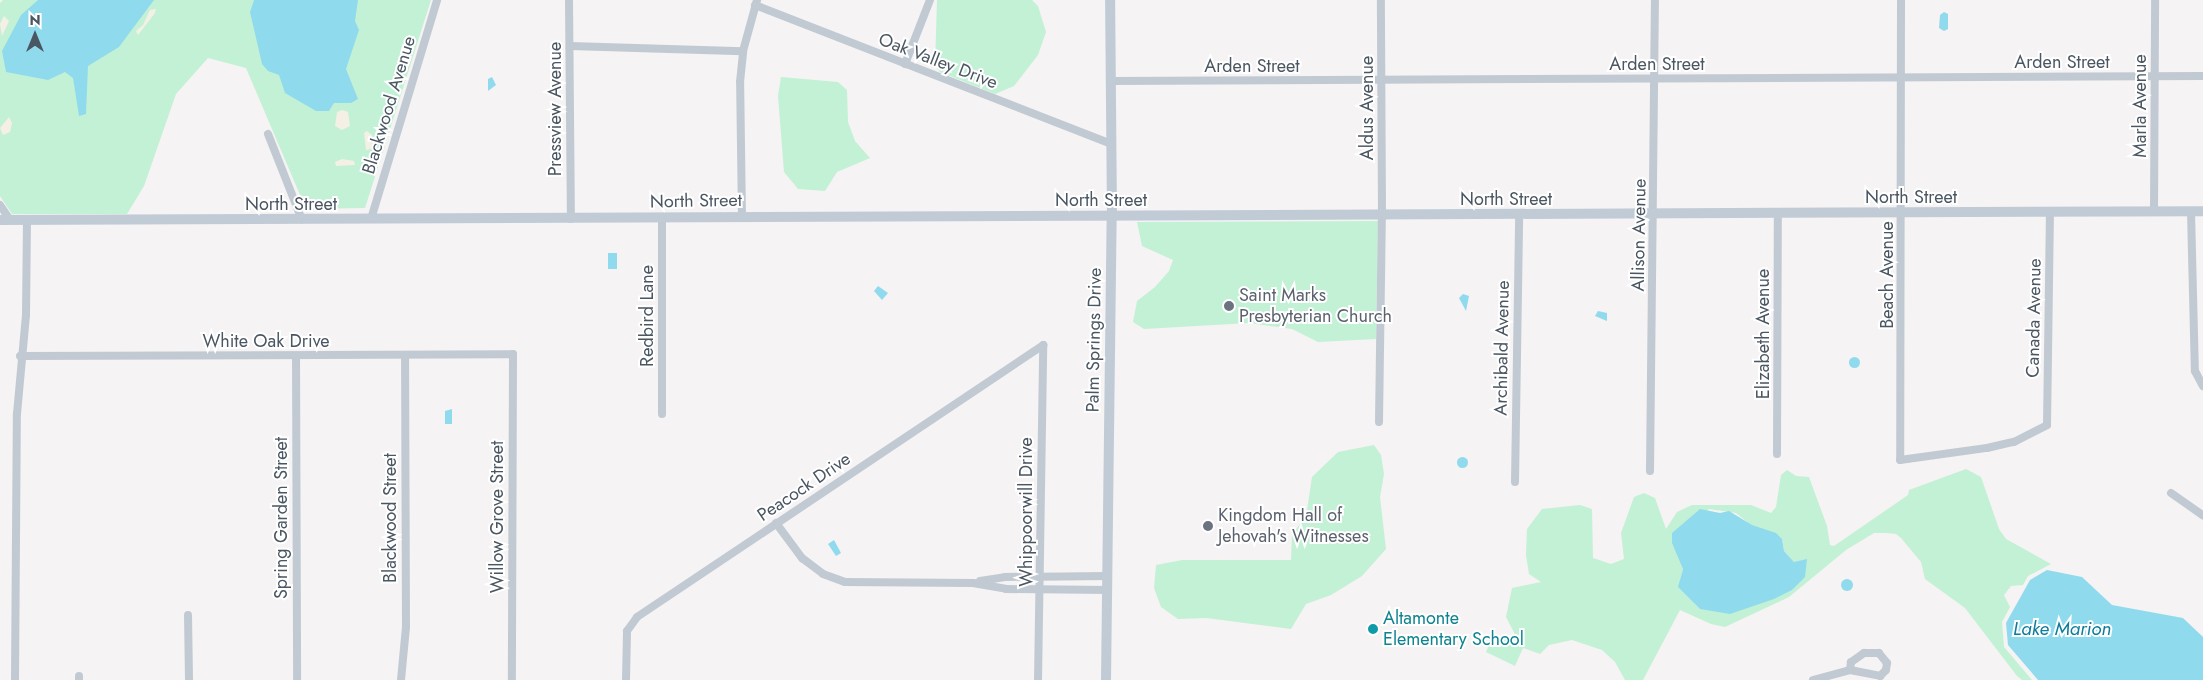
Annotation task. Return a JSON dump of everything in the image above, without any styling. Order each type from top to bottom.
[{"type":"street","name":"Blackwood Avenue","points":[[371,220],[437,0]]},
{"type":"street","name":"Pressview Avenue","points":[[569,0],[571,218]]},
{"type":"street","points":[[905,64],[930,0]]},
{"type":"street","name":"Palm Springs Drive","points":[[1106,680],[1112,217],[1110,0]]},
{"type":"street","name":"Aldus Avenue","points":[[1379,422],[1382,215],[1381,0]]},
{"type":"street","name":"Allison Avenue","points":[[1650,471],[1655,214],[1655,0]]},
{"type":"street","name":"Beach Avenue","points":[[1900,460],[1901,0]]},
{"type":"street","name":"Marla Avenue","points":[[2154,212],[2155,0]]},
{"type":"street","points":[[742,217],[743,51],[756,3]]},
{"type":"street","name":"Oak Valley Drive","points":[[756,3],[905,64],[1111,144]]},
{"type":"street","points":[[570,46],[743,51]]},
{"type":"street","name":"Arden Street","points":[[1110,81],[2203,76]]},
{"type":"street","points":[[268,134],[302,220]]},
{"type":"street","points":[[0,206],[5,220]]},
{"type":"street","name":"North Street","points":[[5,220],[1519,216],[2203,211]]},
{"type":"street","name":"Canada Avenue","points":[[1900,460],[2005,444],[2048,425],[2050,212]]},
{"type":"street","points":[[2191,212],[2195,371],[2203,386]]},
{"type":"street","name":"Elizabeth Avenue","points":[[1777,454],[1778,213]]},
{"type":"street","name":"Archibald Avenue","points":[[1515,482],[1519,216]]},
{"type":"street","name":"Redbird Lane","points":[[662,218],[662,414]]},
{"type":"street","points":[[15,680],[17,414],[20,356],[26,315],[28,220]]},
{"type":"street","name":"Peacock Drive","points":[[626,680],[626,631],[637,616],[1043,345]]},
{"type":"street","name":"Whippoorwill Drive","points":[[1038,680],[1041,590],[1043,345]]},
{"type":"street","name":"White Oak Drive","points":[[20,356],[512,354]]},
{"type":"street","name":"Willow Grove Street","points":[[512,354],[512,680]]},
{"type":"street","name":"Blackwood Street","points":[[401,680],[406,628],[405,355]]},
{"type":"street","name":"Spring Garden Street","points":[[296,356],[297,680]]},
{"type":"street","points":[[2171,493],[2203,515]]},
{"type":"street","points":[[776,523],[802,558],[823,574],[845,582],[973,583],[1006,589],[1108,590]]},
{"type":"street","points":[[973,583],[1005,577],[1108,576]]},
{"type":"street","points":[[188,615],[189,680]]},
{"type":"street","points":[[1813,680],[1850,670],[1880,676],[1886,670],[1887,663],[1879,652],[1864,653],[1851,662],[1850,670]]},
{"type":"green space","points":[[3,0],[431,0],[365,208],[306,209],[246,68],[208,58],[176,94],[144,186],[127,214],[12,214],[0,196],[0,3]]},
{"type":"green space","points":[[937,0],[1032,0],[1038,6],[1046,32],[1038,55],[1014,86],[995,94],[940,72],[935,66]]},
{"type":"green space","points":[[781,77],[838,82],[847,90],[848,122],[855,141],[870,158],[837,172],[825,191],[798,189],[784,172],[778,96]]},
{"type":"green space","points":[[1378,221],[1376,339],[1318,342],[1292,329],[1249,323],[1144,329],[1133,322],[1137,301],[1155,287],[1169,271],[1173,260],[1142,246],[1137,222]]},
{"type":"green space","points":[[1374,445],[1381,455],[1384,474],[1380,497],[1386,549],[1362,576],[1331,595],[1306,604],[1291,629],[1206,618],[1178,619],[1161,607],[1154,588],[1156,565],[1182,560],[1291,560],[1292,534],[1306,517],[1312,477],[1338,452]]},
{"type":"green space","points":[[1966,469],[1981,477],[1999,529],[2006,539],[2051,564],[2028,576],[2023,585],[2011,586],[2004,595],[2010,607],[2002,622],[2004,647],[2032,680],[2022,680],[2017,676],[1965,608],[1925,579],[1921,562],[1901,538],[1896,534],[1886,533],[1874,533],[1846,550],[1789,597],[1725,627],[1711,624],[1680,610],[1643,680],[1625,680],[1615,662],[1602,650],[1572,640],[1549,645],[1540,654],[1523,648],[1515,666],[1486,652],[1494,634],[1521,646],[1506,617],[1512,588],[1541,582],[1529,574],[1526,555],[1527,529],[1542,509],[1580,505],[1592,509],[1593,558],[1611,564],[1624,559],[1621,533],[1634,497],[1644,493],[1655,498],[1666,529],[1677,512],[1692,505],[1751,505],[1771,513],[1776,507],[1781,475],[1787,470],[1796,476],[1809,477],[1827,526],[1830,545],[1834,546],[1908,495],[1909,490]],"holes":[[[1709,509],[1736,513],[1751,525],[1782,539],[1784,551],[1794,562],[1799,562],[1800,579],[1792,590],[1738,611],[1700,609],[1680,580],[1683,569],[1678,552]]]},
{"type":"sand","points":[[156,9],[138,35],[136,31],[143,25],[150,10]]},
{"type":"sand","points":[[4,16],[9,21],[2,36],[0,24]]},
{"type":"sand","points":[[342,110],[348,112],[350,126],[342,130],[335,126],[337,112]]},
{"type":"sand","points":[[9,117],[12,123],[10,132],[3,135],[0,128]]},
{"type":"sand","points":[[367,131],[372,135],[373,142],[371,149],[366,150],[364,133]]},
{"type":"sand","points":[[342,159],[354,161],[355,165],[336,166],[335,162]]},
{"type":"water","points":[[38,0],[154,0],[119,47],[88,66],[86,114],[79,116],[73,78],[65,72],[48,80],[6,72],[2,51],[21,15]]},
{"type":"water","points":[[254,0],[358,0],[355,21],[359,30],[346,69],[358,99],[351,103],[334,103],[329,111],[316,111],[285,93],[279,75],[268,71],[262,64],[250,12]]},
{"type":"water","points":[[1944,12],[1948,14],[1948,29],[1944,31],[1939,28],[1940,15]]},
{"type":"water","points":[[492,77],[496,85],[488,91],[488,79]]},
{"type":"water","points":[[608,253],[617,253],[617,269],[608,269]]},
{"type":"water","points":[[878,286],[888,293],[882,300],[874,291]]},
{"type":"water","points":[[1463,294],[1469,296],[1466,311],[1459,298]]},
{"type":"water","points":[[1598,311],[1607,313],[1607,321],[1595,316]]},
{"type":"water","points":[[1854,356],[1860,362],[1854,368],[1848,362]]},
{"type":"water","points":[[452,409],[452,424],[445,424],[445,411]]},
{"type":"water","points":[[1462,456],[1468,462],[1462,468],[1456,462]]},
{"type":"water","points":[[1700,509],[1720,513],[1729,511],[1752,525],[1776,533],[1782,539],[1784,551],[1794,562],[1807,559],[1805,577],[1792,590],[1774,599],[1730,614],[1700,609],[1678,587],[1683,569],[1672,543],[1672,533]]},
{"type":"water","points":[[834,540],[841,553],[836,556],[828,544]]},
{"type":"water","name":"Lake Marion","points":[[2047,570],[2082,577],[2112,605],[2183,618],[2203,637],[2203,680],[2038,680],[2008,645],[2006,623],[2030,580]]},
{"type":"water","points":[[1847,579],[1853,585],[1847,591],[1841,585]]},
{"type":"place","name":"Saint Marks Presbyterian Church","points":[[1229,306]]},
{"type":"place","name":"Kingdom Hall of Jehovah's Witnesses","points":[[1208,526]]},
{"type":"place","name":"Altamonte Elementary School","points":[[1373,629]]}]
